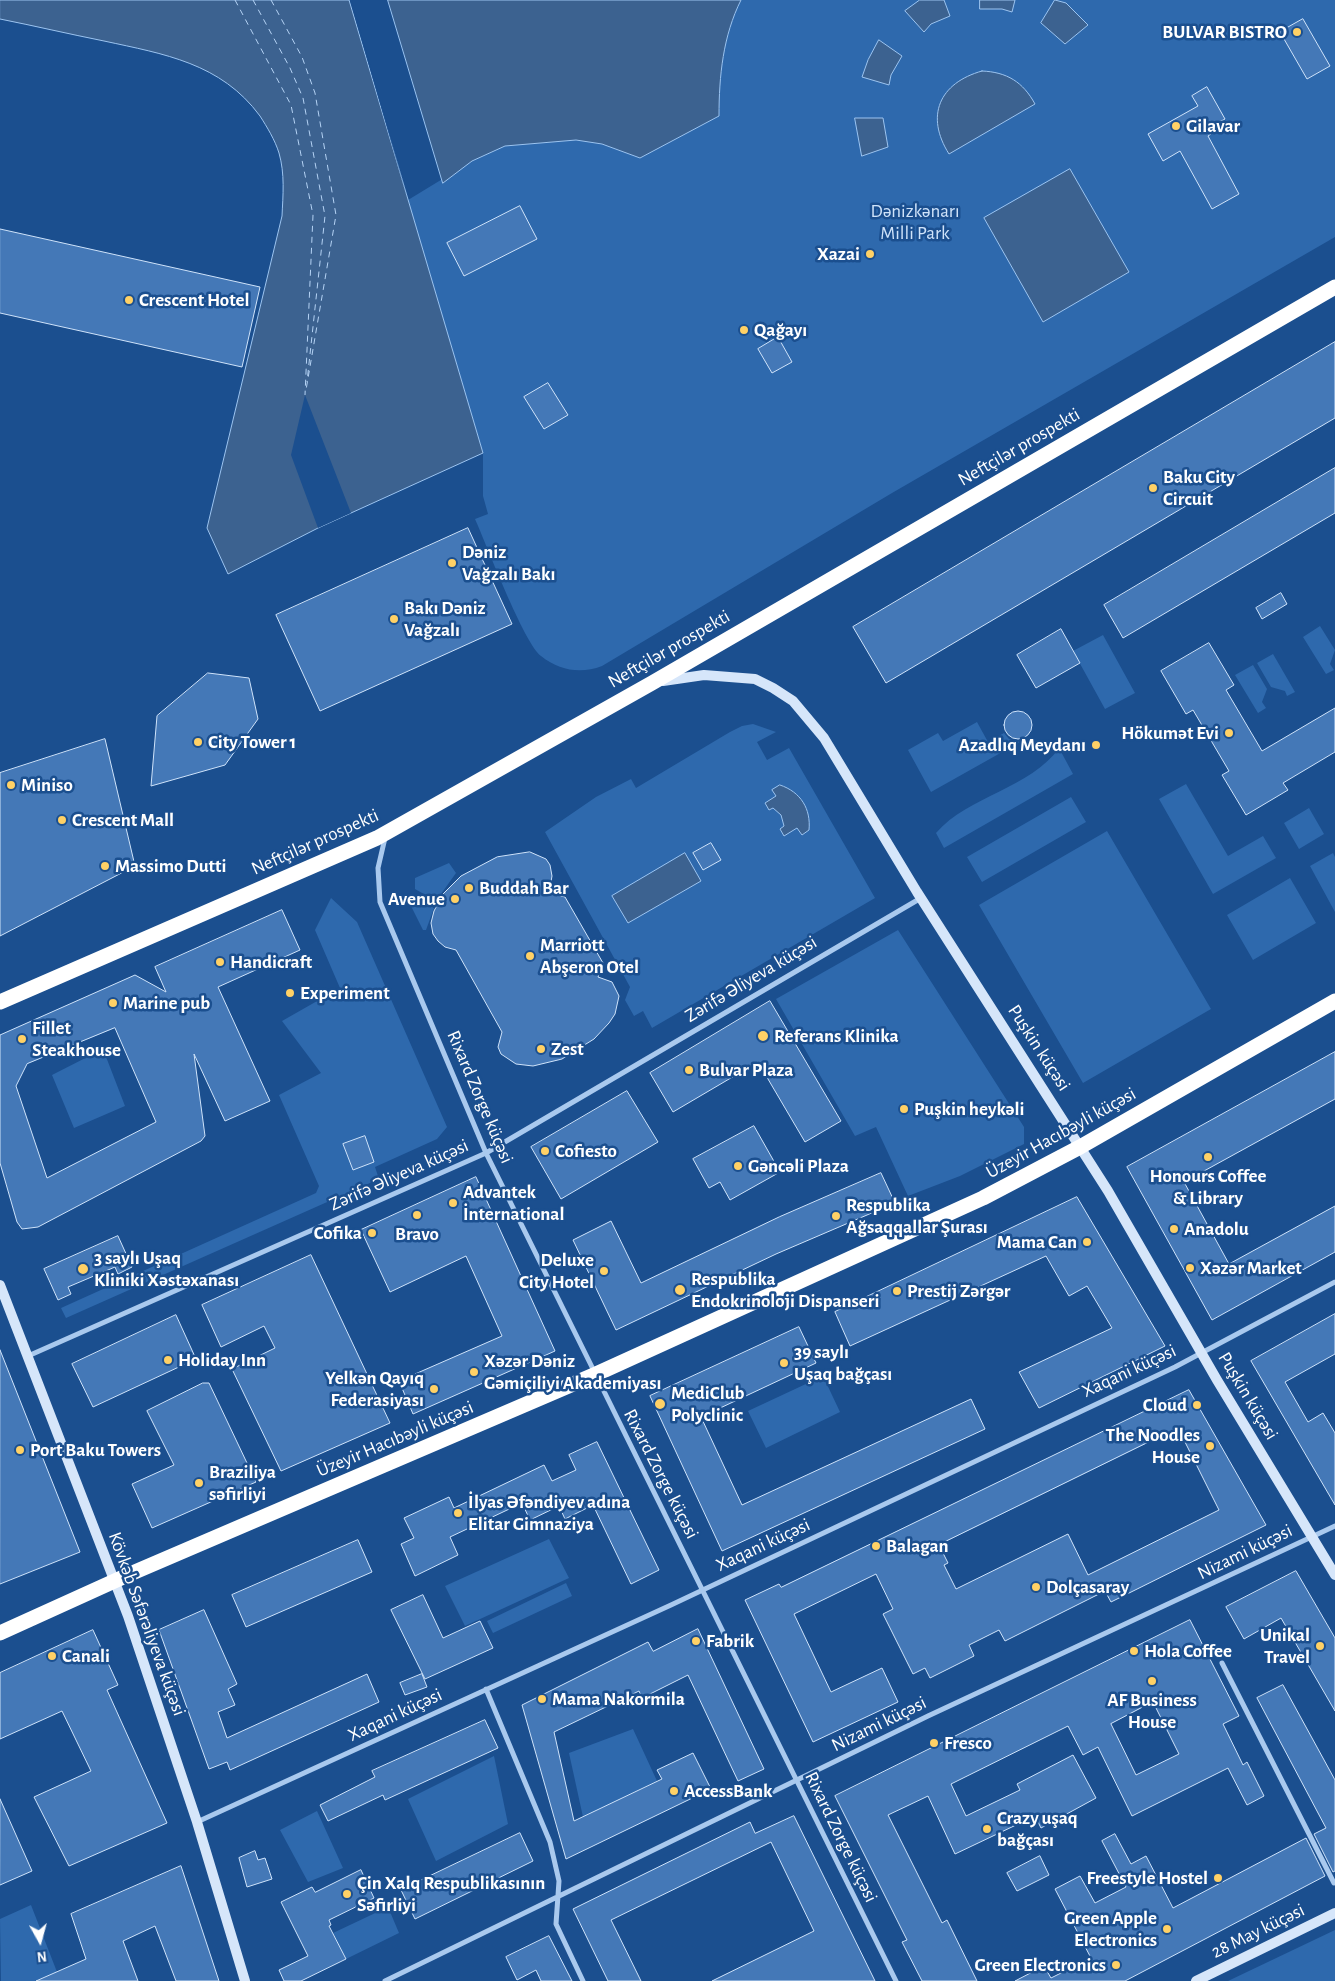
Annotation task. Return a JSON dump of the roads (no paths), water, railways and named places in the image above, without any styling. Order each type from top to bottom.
[{"type":"highway","name":"Neftçilər prospekti","points":[[0,1002],[386,833],[652,683],[1335,287]]},
{"type":"highway","name":"Üzeyir Hacıbəyli küçəsi","points":[[0,1633],[594,1376],[983,1198],[1080,1147],[1335,1000]]},
{"type":"main road","name":"Puşkin küçəsi","points":[[652,683],[704,675],[733,676],[755,679],[793,700],[842,765],[920,898],[1080,1147],[1335,1575]]},
{"type":"main road","name":"Kövkəb Səfərəliyeva küçəsi","points":[[0,1284],[115,1582],[197,1822],[246,1981]]},
{"type":"main road","name":"28 May küçəsi","points":[[1196,1981],[1335,1913]]},
{"type":"street","name":"Rixard Zorge küçəsi","points":[[386,833],[378,868],[380,902],[486,1153],[594,1376],[896,1981]]},
{"type":"street","name":"Zərifə Əliyeva küçəsi","points":[[28,1356],[486,1153],[920,898]]},
{"type":"street","name":"Xaqani küçəsi","points":[[197,1822],[702,1590],[1202,1353],[1335,1282]]},
{"type":"street","name":"Nizami küçəsi","points":[[385,1981],[928,1716],[1335,1526]]},
{"type":"street","points":[[1222,1663],[1334,1883]]},
{"type":"street","points":[[486,1689],[550,1842],[558,1866],[556,1924],[583,1981]]},
{"type":"place","name":"BULVAR BISTRO","points":[[1297,32]]},
{"type":"place","name":"Gilavar","points":[[1176,126]]},
{"type":"place","name":"Xazai","points":[[870,254]]},
{"type":"place","name":"Crescent Hotel","points":[[129,300]]},
{"type":"place","name":"Qağayı","points":[[744,330]]},
{"type":"place","name":"Baku City Circuit","points":[[1153,488]]},
{"type":"place","name":"Dəniz Vağzalı Bakı","points":[[452,563]]},
{"type":"place","name":"Bakı Dəniz Vağzalı","points":[[394,619]]},
{"type":"place","name":"Hökumət Evi","points":[[1229,733]]},
{"type":"place","name":"City Tower 1","points":[[198,742]]},
{"type":"place","name":"Azadlıq Meydanı","points":[[1096,745]]},
{"type":"place","name":"Miniso","points":[[11,785]]},
{"type":"place","name":"Crescent Mall","points":[[62,820]]},
{"type":"place","name":"Massimo Dutti","points":[[105,866]]},
{"type":"place","name":"Buddah Bar","points":[[469,888]]},
{"type":"place","name":"Avenue","points":[[455,899]]},
{"type":"place","name":"Marriott Abşeron Otel","points":[[530,956]]},
{"type":"place","name":"Handicraft","points":[[220,962]]},
{"type":"place","name":"Experiment","points":[[290,993]]},
{"type":"place","name":"Marine pub","points":[[113,1003]]},
{"type":"place","name":"Referans Klinika","points":[[763,1036]]},
{"type":"place","name":"Fillet Steakhouse","points":[[22,1039]]},
{"type":"place","name":"Zest","points":[[541,1049]]},
{"type":"place","name":"Bulvar Plaza","points":[[689,1070]]},
{"type":"place","name":"Puşkin heykəli","points":[[904,1109]]},
{"type":"place","name":"Cofiesto","points":[[545,1151]]},
{"type":"place","name":"Honours Coffee & Library","points":[[1208,1157]]},
{"type":"place","name":"Gəncəli Plaza","points":[[738,1166]]},
{"type":"place","name":"Advantek İnternational","points":[[453,1203]]},
{"type":"place","name":"Bravo","points":[[417,1215]]},
{"type":"place","name":"Respublika Ağsaqqallar Şurası","points":[[836,1216]]},
{"type":"place","name":"Anadolu","points":[[1174,1229]]},
{"type":"place","name":"Cofika","points":[[372,1233]]},
{"type":"place","name":"Mama Can","points":[[1087,1242]]},
{"type":"place","name":"Xəzər Market","points":[[1190,1268]]},
{"type":"place","name":"3 saylı Uşaq Kliniki Xəstəxanası","points":[[83,1269]]},
{"type":"place","name":"Deluxe City Hotel","points":[[604,1271]]},
{"type":"place","name":"Respublika Endokrinoloji Dispanseri","points":[[680,1290]]},
{"type":"place","name":"Prestij Zərgər","points":[[897,1291]]},
{"type":"place","name":"Holiday Inn","points":[[168,1360]]},
{"type":"place","name":"39 saylı Uşaq bağçası","points":[[784,1363]]},
{"type":"place","name":"Xəzər Dəniz Gəmiçiliyi Akademiyası","points":[[474,1372]]},
{"type":"place","name":"Yelkən Qayıq Federasiyası","points":[[434,1389]]},
{"type":"place","name":"MediClub Polyclinic","points":[[660,1404]]},
{"type":"place","name":"Cloud","points":[[1197,1405]]},
{"type":"place","name":"The Noodles House","points":[[1210,1446]]},
{"type":"place","name":"Port Baku Towers","points":[[20,1450]]},
{"type":"place","name":"Braziliya səfirliyi","points":[[199,1483]]},
{"type":"place","name":"İlyas Əfəndiyev adına Elitar Gimnaziya","points":[[458,1513]]},
{"type":"place","name":"Balagan","points":[[876,1546]]},
{"type":"place","name":"Dolçasaray","points":[[1036,1587]]},
{"type":"place","name":"Fabrik","points":[[696,1641]]},
{"type":"place","name":"Unikal Travel","points":[[1320,1646]]},
{"type":"place","name":"Hola Coffee","points":[[1134,1651]]},
{"type":"place","name":"Canali","points":[[52,1656]]},
{"type":"place","name":"AF Business House","points":[[1152,1681]]},
{"type":"place","name":"Mama Nakormila","points":[[542,1699]]},
{"type":"place","name":"Fresco","points":[[934,1743]]},
{"type":"place","name":"AccessBank","points":[[674,1791]]},
{"type":"place","name":"Crazy uşaq bağçası","points":[[987,1829]]},
{"type":"place","name":"Freestyle Hostel","points":[[1218,1878]]},
{"type":"place","name":"Çin Xalq Respublikasının Səfirliyi","points":[[347,1894]]},
{"type":"place","name":"Green Apple Electronics","points":[[1167,1929]]},
{"type":"place","name":"Green Electronics","points":[[1116,1965]]},
{"type":"park label","name":"Dənizkənarı Milli Park","points":[[915,222]]}]
